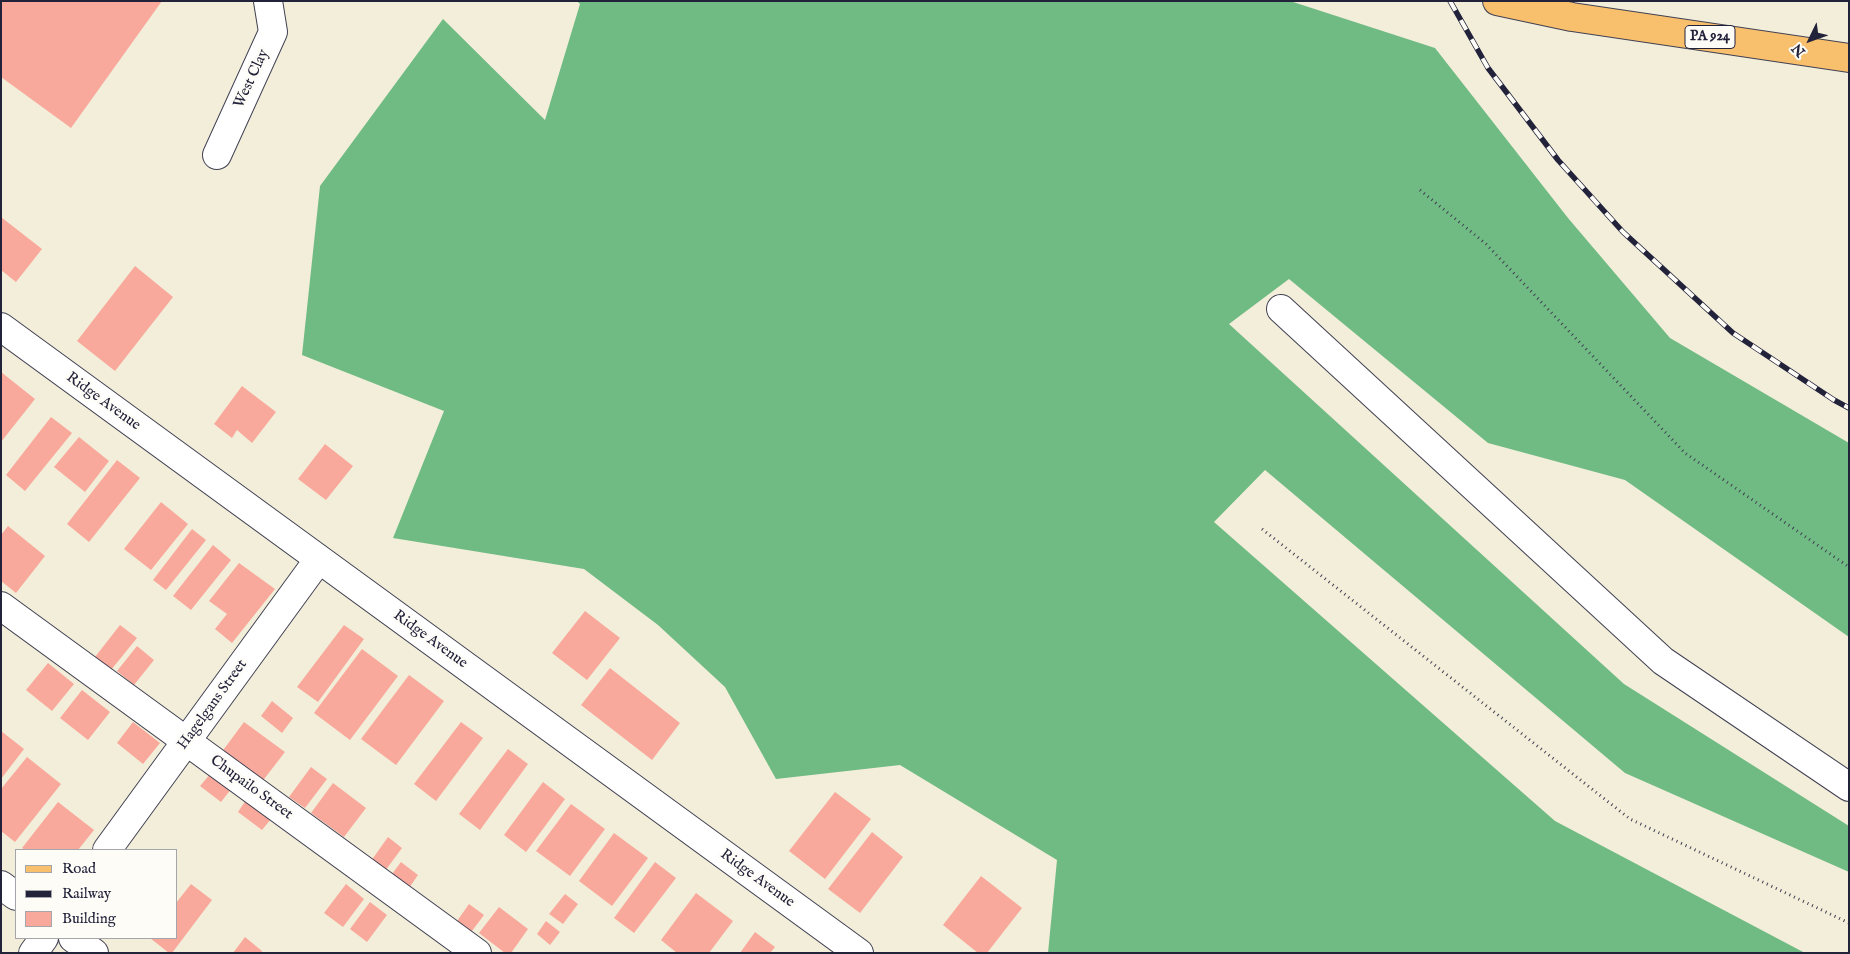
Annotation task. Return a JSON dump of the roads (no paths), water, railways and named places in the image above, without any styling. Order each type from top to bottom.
[{"type":"main road","name":"PA 924","points":[[1497,1],[1572,17],[1849,58]]},
{"type":"street","name":"West Clay","points":[[217,155],[273,32],[268,1]]},
{"type":"street","points":[[1281,309],[1663,661],[1849,787]]},
{"type":"street","name":"Ridge Avenue","points":[[1,328],[859,953]]},
{"type":"street","name":"Hagelgans Street","points":[[108,849],[319,559]]},
{"type":"street","name":"Chupailo Street","points":[[1,606],[477,953]]},
{"type":"street","points":[[1,886],[15,895]]},
{"type":"street","points":[[33,953],[43,939]]},
{"type":"street","points":[[74,939],[94,953]]},
{"type":"railway","points":[[1450,1],[1488,68],[1558,160],[1623,232],[1733,333],[1849,408]]}]
